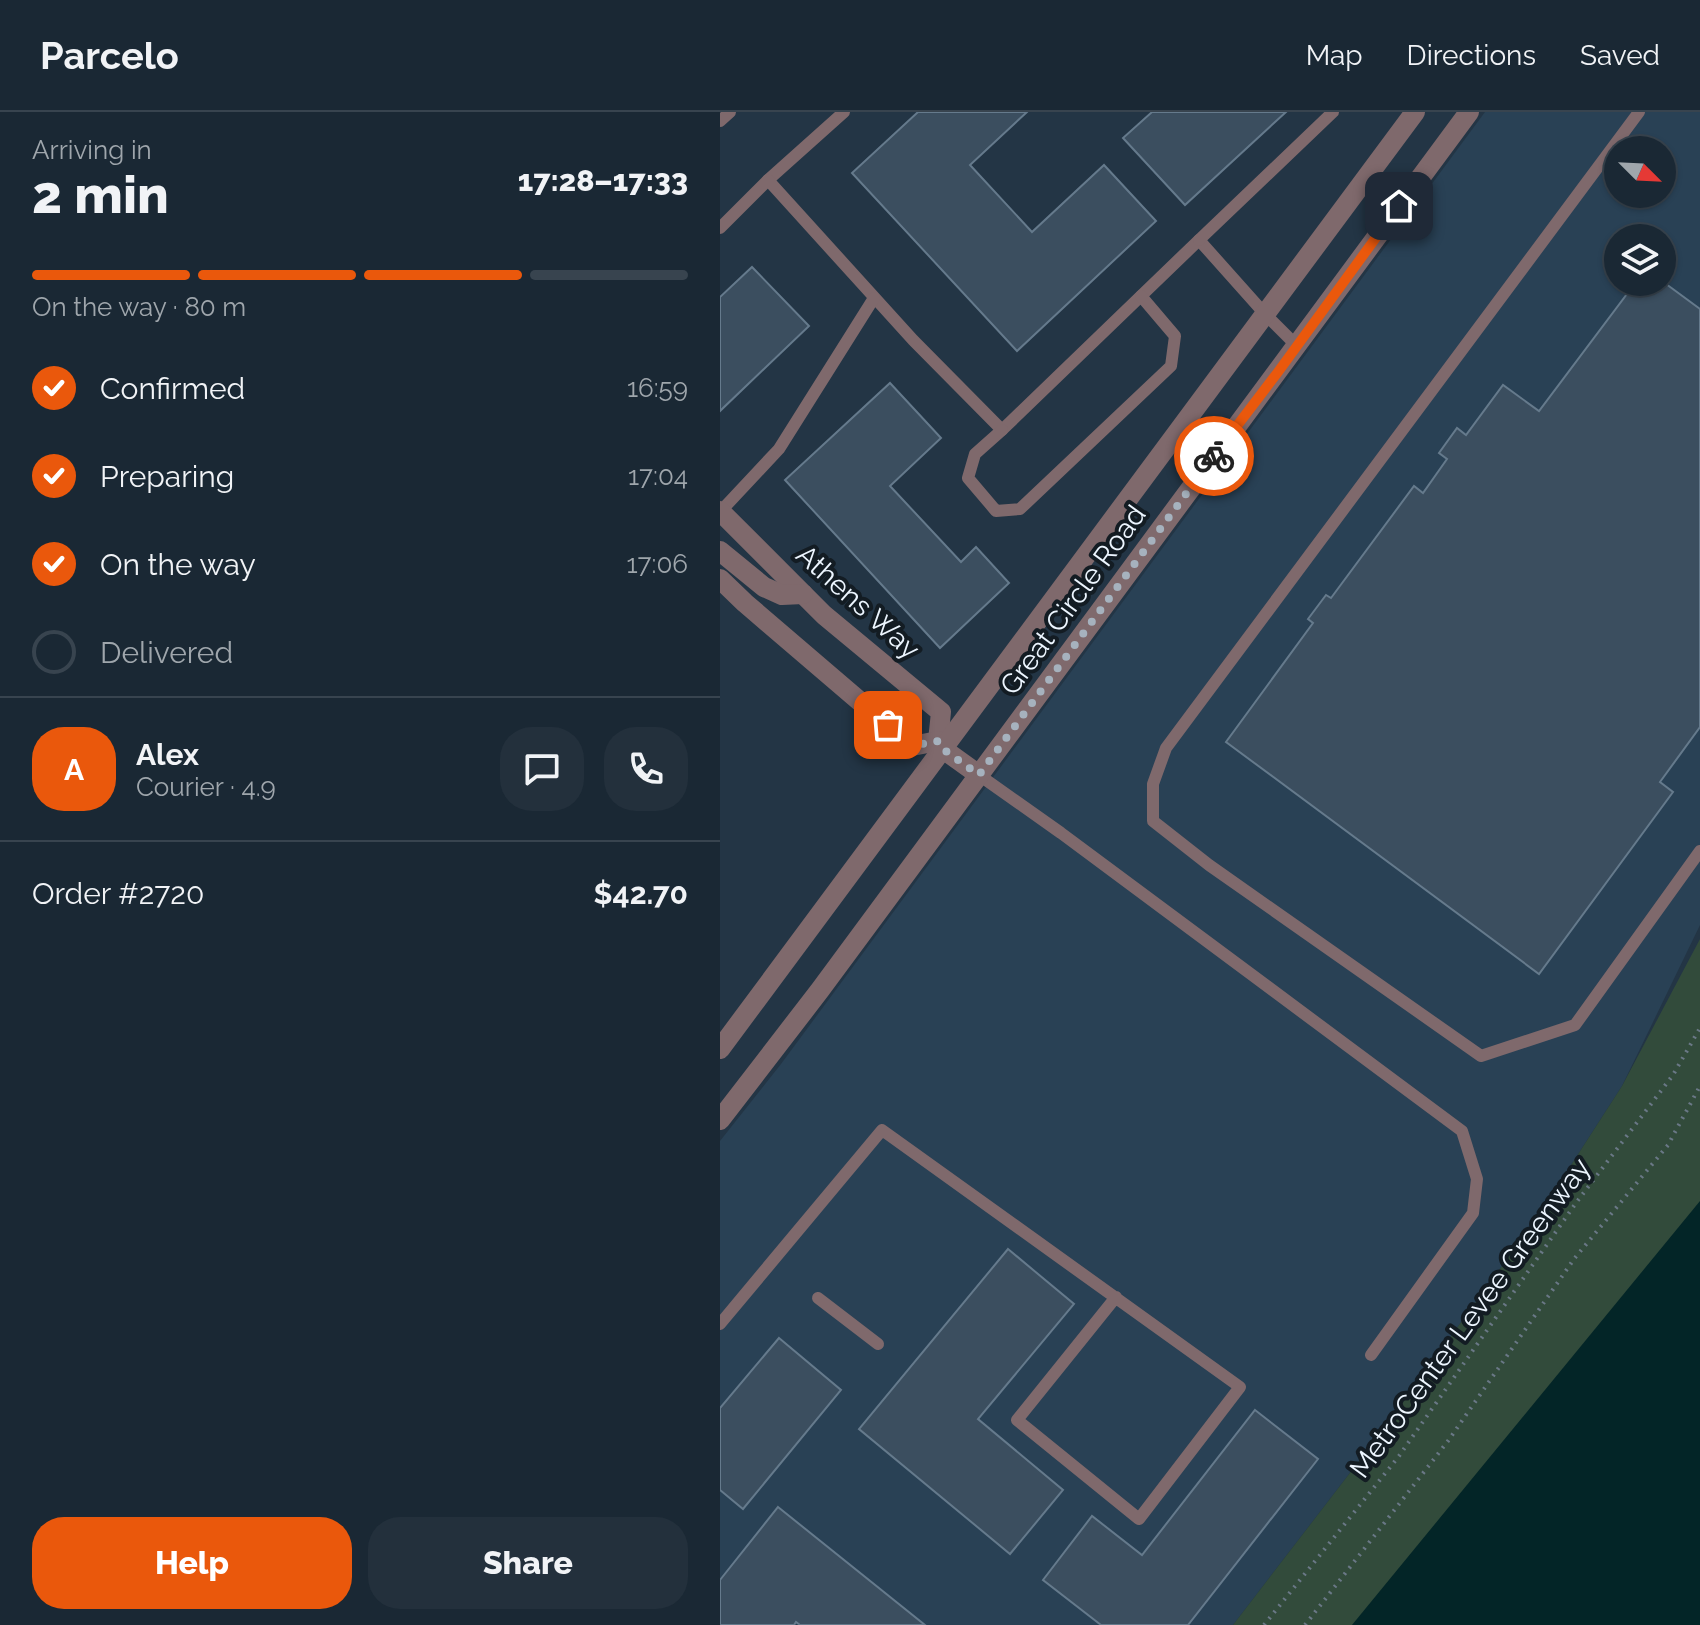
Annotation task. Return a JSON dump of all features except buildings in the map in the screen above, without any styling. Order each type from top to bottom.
[{"type":"street","name":"Great Circle Road","points":[[720,1049],[941,745],[1415,112]]},
{"type":"street","name":"Great Circle Road","points":[[720,1120],[820,990],[1469,112]]},
{"type":"street","name":"Athens Way","points":[[720,511],[824,615],[941,712],[941,745]]},
{"type":"street","points":[[720,551],[764,587],[782,595],[803,594]]},
{"type":"street","points":[[720,579],[912,746],[941,745],[979,775]]},
{"type":"lane","points":[[720,121],[730,112]]},
{"type":"lane","points":[[720,228],[844,112]]},
{"type":"lane","points":[[1141,296],[1175,336],[1171,366],[1020,509],[996,511],[968,478],[975,454],[1333,112]]},
{"type":"lane","points":[[1639,112],[1166,748],[1153,784],[1153,821],[1209,865],[1481,1056],[1575,1025],[1700,851]]},
{"type":"lane","points":[[768,180],[913,340],[1002,430]]},
{"type":"lane","points":[[1199,240],[1297,346]]},
{"type":"lane","points":[[720,511],[779,449],[874,298]]},
{"type":"lane","points":[[979,775],[1462,1131],[1477,1179],[1473,1213],[1371,1355]]},
{"type":"lane","points":[[720,1324],[882,1130],[1116,1297],[1240,1387],[1139,1519],[1017,1420],[1116,1297]]},
{"type":"lane","points":[[818,1298],[878,1344]]},
{"type":"path","name":"MetroCenter Levee Greenway","points":[[1264,1625],[1399,1456],[1576,1203],[1673,1075],[1700,1028]]},
{"type":"path","name":"MetroCenter Levee Greenway","points":[[1305,1625],[1448,1441],[1574,1259],[1668,1145],[1700,1086]]},
{"type":"shaded area","points":[[1485,112],[1700,112],[1700,925],[1622,1086],[1537,1218],[1376,1439],[1233,1625],[720,1625],[720,1141],[781,1064]]},
{"type":"shaded area","points":[[1700,939],[1700,1202],[1359,1625],[1233,1625],[1376,1439],[1537,1218],[1622,1086]]},
{"type":"shaded area","points":[[1700,1201],[1700,1625],[1352,1625]]},
{"type":"way so far","points":[[888,725],[912,746],[938,741],[943,749],[979,775],[1214,456]]},
{"type":"route","points":[[1214,456],[1399,206]]}]
